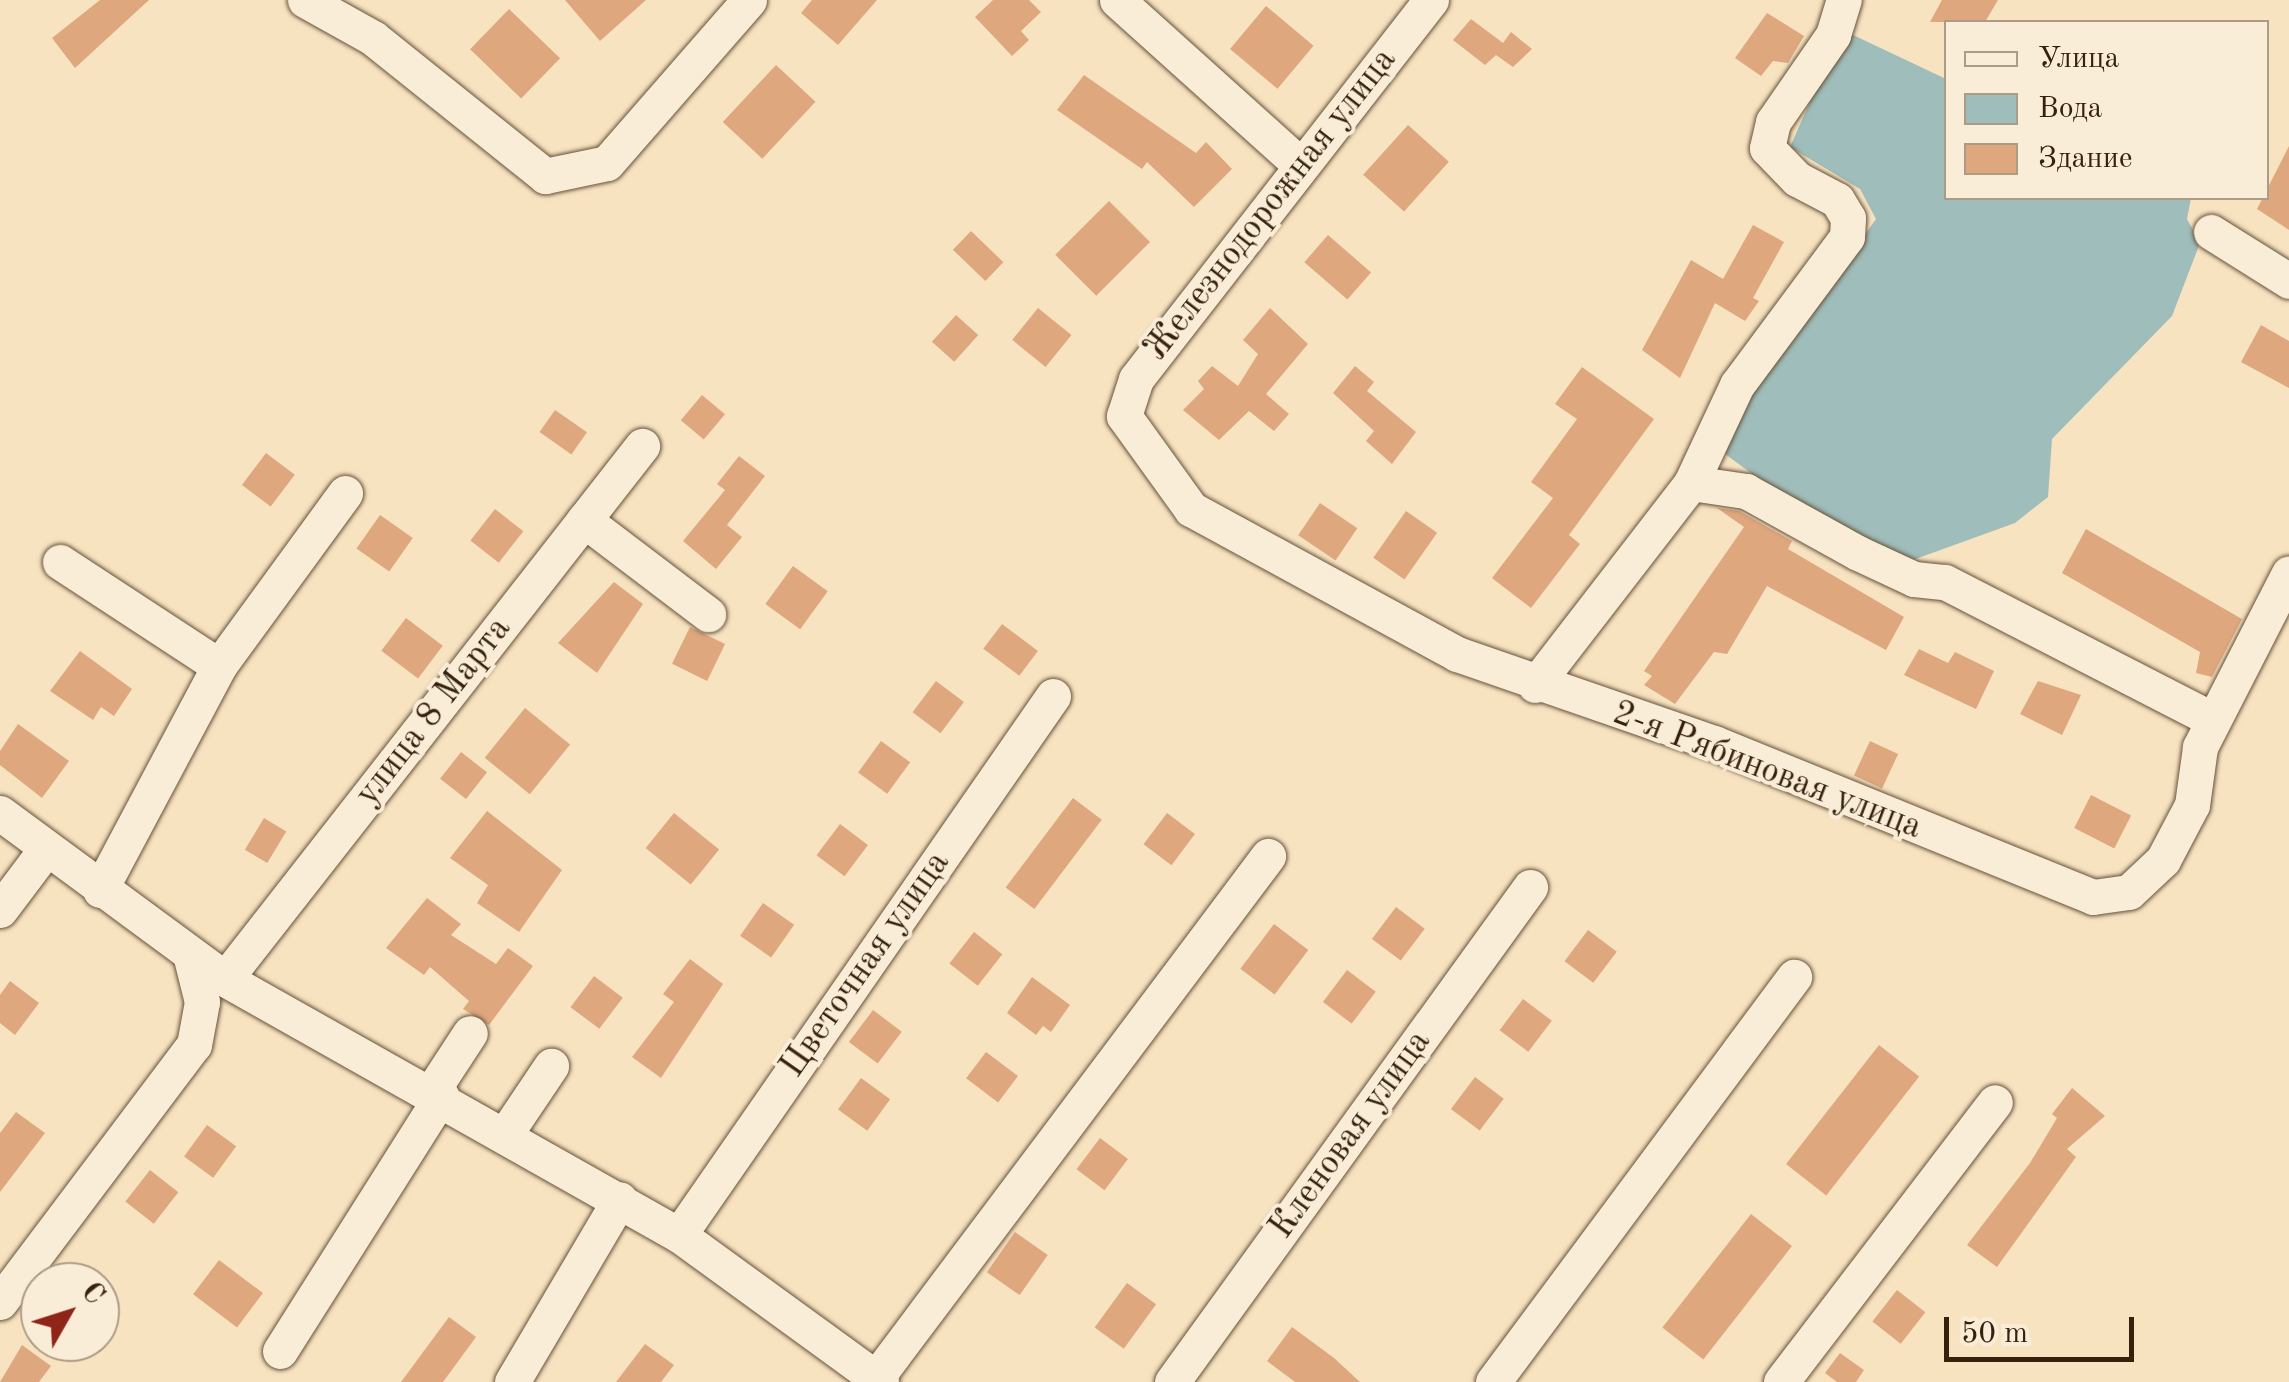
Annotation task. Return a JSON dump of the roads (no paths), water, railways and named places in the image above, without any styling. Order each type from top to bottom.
[{"type":"street","points":[[304,0],[373,38],[545,176],[608,162],[749,0]]},
{"type":"street","points":[[1117,0],[1300,165]]},
{"type":"street","name":"Железнодорожная улица","points":[[1124,416],[1136,379],[1431,0]]},
{"type":"street","points":[[1535,686],[1691,483],[1737,385],[1847,237],[1848,218],[1836,200],[1796,180],[1767,148],[1773,122],[1833,35],[1844,0]]},
{"type":"street","points":[[2210,232],[2289,281]]},
{"type":"street","name":"2-я Рябиновая улица","points":[[1124,416],[1191,509],[1368,610],[1535,686],[1714,743],[2093,896],[2129,892],[2163,860],[2192,804],[2200,747],[2289,573]]},
{"type":"street","name":"улица 8 Марта","points":[[225,979],[642,446]]},
{"type":"street","points":[[1691,483],[1746,491],[1858,553],[1914,579],[1946,582],[2213,720]]},
{"type":"street","points":[[100,890],[219,666],[345,493]]},
{"type":"street","points":[[584,520],[708,614]]},
{"type":"street","points":[[60,562],[219,666]]},
{"type":"street","name":"Цветочная улица","points":[[679,1234],[1054,696]]},
{"type":"street","points":[[0,813],[225,979],[437,1093],[679,1234],[862,1376],[1268,856]]},
{"type":"street","points":[[0,910],[46,849]]},
{"type":"street","name":"Кленовая улица","points":[[1172,1382],[1530,887]]},
{"type":"street","points":[[0,1302],[194,1045],[202,1002],[190,954]]},
{"type":"street","points":[[1493,1382],[1794,977]]},
{"type":"street","points":[[280,1351],[470,1033]]},
{"type":"street","points":[[506,1133],[552,1066]]},
{"type":"street","points":[[1781,1382],[1996,1102]]},
{"type":"street","points":[[512,1382],[620,1199]]},
{"type":"water","points":[[1851,34],[1944,78],[1944,200],[2191,200],[2187,219],[2200,243],[2172,316],[2052,439],[2048,497],[2015,523],[1910,561],[1801,510],[1721,451],[1749,397],[1876,219],[1860,189],[1790,147],[1817,86]]}]
